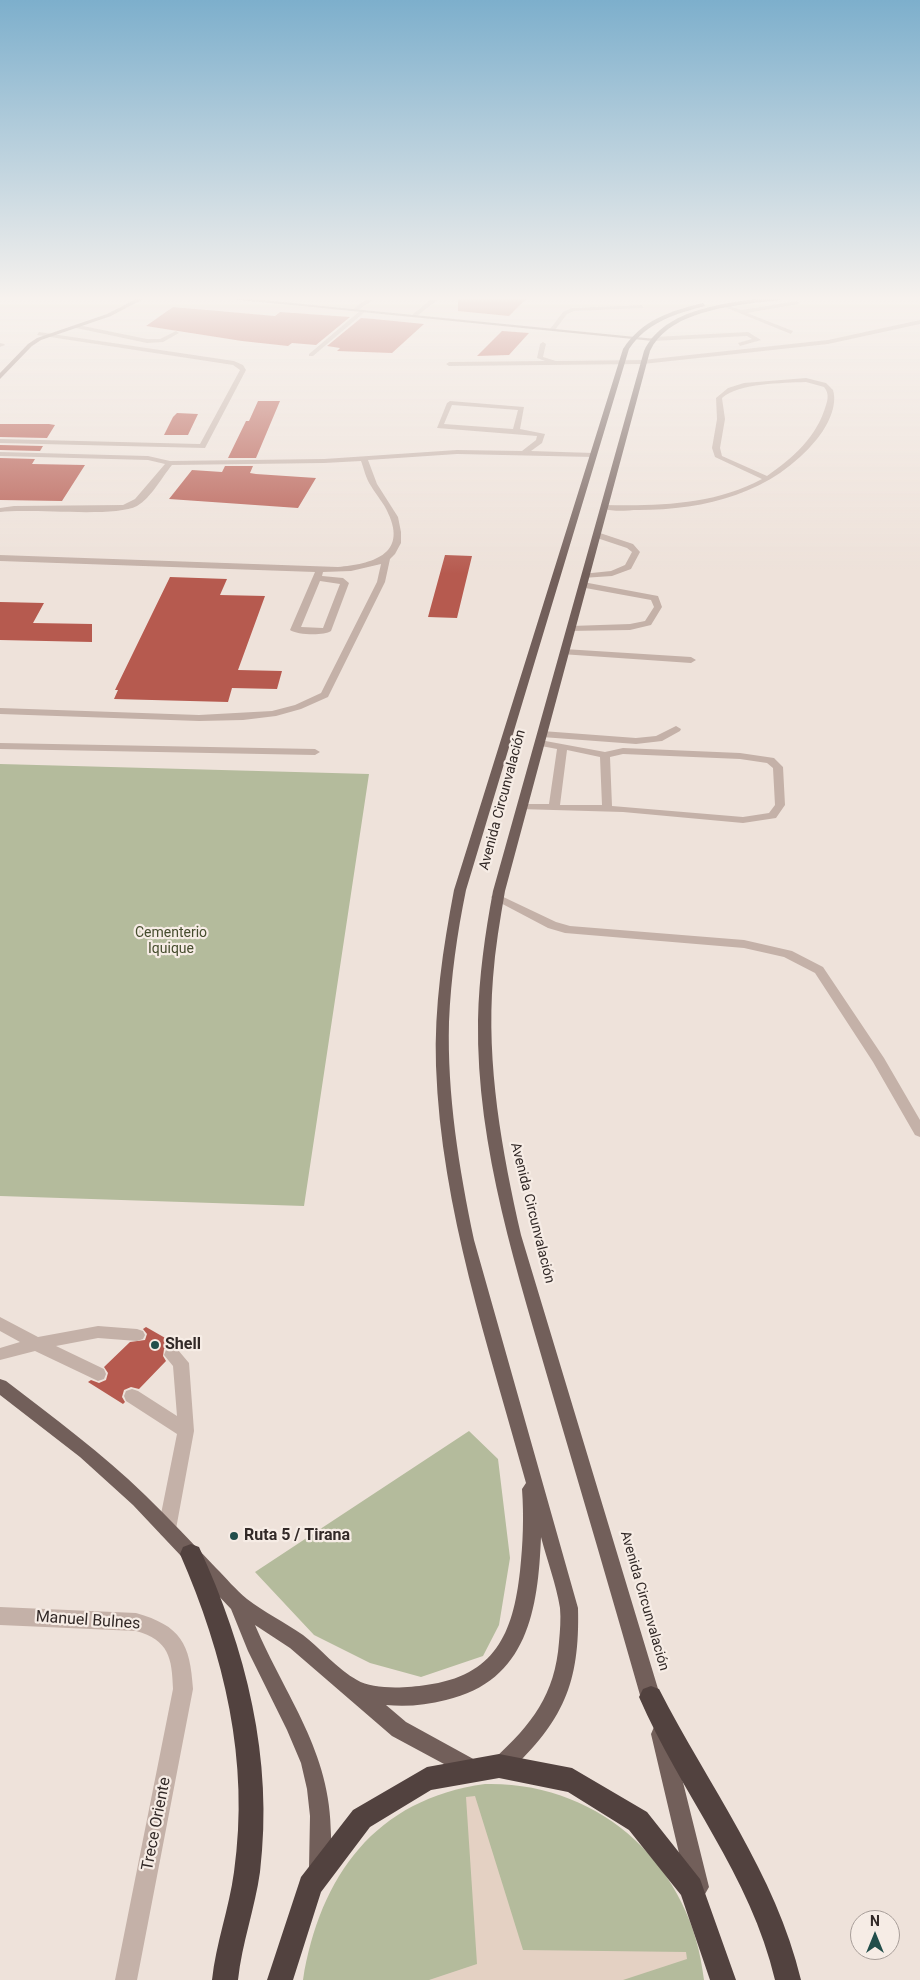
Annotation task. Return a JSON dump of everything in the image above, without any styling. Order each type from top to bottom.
[{"type":"highway","points":[[191,1554],[211,1598],[227,1645],[240,1697],[252,1787],[252,1826],[247,1873],[231,1939],[225,1980]]},
{"type":"highway","points":[[651,1697],[683,1760],[738,1852],[757,1889],[784,1961],[788,1980]]},
{"type":"highway","points":[[280,1980],[293,1923],[304,1895],[335,1845],[354,1825],[389,1798],[420,1782],[470,1768],[500,1766],[528,1768],[581,1783],[629,1812],[670,1854],[688,1880],[712,1933],[723,1980]]},
{"type":"main road","name":"Avenida Circunvalación","points":[[500,1766],[535,1732],[561,1689],[568,1663],[571,1636],[567,1599],[467,1240],[456,1187],[443,1089],[442,1003],[446,963],[460,890],[614,389]]},
{"type":"main road","name":"Avenida Circunvalación","points":[[636,389],[497,897],[486,962],[483,1042],[487,1095],[500,1182],[516,1244],[651,1697],[688,1843],[702,1908]]},
{"type":"main road","points":[[0,1386],[86,1452],[139,1500],[239,1604],[297,1642],[400,1729],[470,1768]]},
{"type":"main road","points":[[350,1688],[389,1697],[439,1693],[478,1679],[503,1658],[520,1630],[529,1581],[532,1501],[528,1456]]},
{"type":"main road","points":[[239,1604],[255,1649],[282,1699],[311,1766],[320,1810],[319,1869]]},
{"type":"street","points":[[0,441],[202,446],[233,389]]},
{"type":"street","points":[[728,389],[719,398],[721,419],[716,448],[719,457],[768,479]]},
{"type":"street","points":[[604,506],[648,508],[706,503],[768,479],[789,463],[823,426],[832,395],[830,389]]},
{"type":"street","points":[[516,431],[522,408],[450,403],[440,426],[541,434],[539,441],[524,454]]},
{"type":"street","points":[[0,454],[148,458],[170,463],[364,459],[457,452],[593,455]]},
{"type":"street","points":[[0,711],[199,718],[243,717],[273,714],[298,707],[325,695],[381,582],[386,560],[396,549],[398,534],[394,515],[372,483],[364,459]]},
{"type":"street","points":[[0,510],[16,506],[114,508],[134,504],[170,463]]},
{"type":"street","points":[[584,581],[628,567],[636,552],[630,546],[597,535]]},
{"type":"street","points":[[0,558],[318,574],[360,568],[386,560]]},
{"type":"street","points":[[318,574],[345,583],[326,631],[295,630],[302,613],[318,574]]},
{"type":"street","points":[[570,629],[630,627],[648,623],[655,615],[658,607],[655,598],[584,581]]},
{"type":"street","points":[[564,652],[691,660]]},
{"type":"street","points":[[541,739],[636,741],[658,738],[676,728]]},
{"type":"street","points":[[523,807],[607,808],[743,820],[772,816],[780,805],[778,767],[770,760],[740,756],[623,751],[605,755],[562,746],[541,739]]},
{"type":"street","points":[[0,746],[315,752]]},
{"type":"street","points":[[554,807],[562,746]]},
{"type":"street","points":[[605,755],[607,808]]},
{"type":"street","points":[[497,897],[552,925],[568,930],[744,944],[788,954],[819,970],[879,1062],[920,1132]]},
{"type":"street","points":[[0,1323],[36,1344],[98,1374]]},
{"type":"street","points":[[0,1354],[36,1344],[98,1332],[137,1335]]},
{"type":"street","points":[[167,1529],[186,1431],[181,1363],[172,1355]]},
{"type":"street","points":[[132,1396],[186,1431]]},
{"type":"street","name":"Manuel Bulnes","points":[[0,1616],[136,1622],[151,1626],[164,1633],[173,1642],[180,1654],[182,1667]]},
{"type":"street","name":"Trece Oriente","points":[[126,1980],[183,1689],[182,1667]]},
{"type":"green space","name":"Cementerio Iquique","points":[[0,764],[369,774],[304,1206],[0,1196]]},
{"type":"green space","points":[[469,1431],[498,1459],[510,1558],[499,1625],[483,1656],[421,1677],[370,1663],[314,1635],[255,1572]]},
{"type":"green space","points":[[485,1784],[527,1787],[566,1797],[602,1815],[633,1838],[660,1867],[681,1901],[696,1939],[704,1980],[303,1980],[311,1942],[323,1908],[339,1876],[359,1849],[384,1825],[413,1806],[446,1792]]},
{"type":"shaded area","points":[[475,1796],[523,1950],[686,1952],[687,1959],[623,1980],[429,1980],[477,1964],[466,1797]]},
{"type":"building","points":[[258,401],[280,401],[256,458],[228,458],[246,421],[249,421]]},
{"type":"building","points":[[177,413],[198,414],[188,435],[164,435],[173,417]]},
{"type":"building","points":[[0,424],[55,425],[47,438],[0,437]]},
{"type":"building","points":[[0,445],[43,446],[40,451],[0,450]]},
{"type":"building","points":[[0,458],[35,459],[32,464],[85,465],[62,501],[0,500]]},
{"type":"building","points":[[225,466],[253,466],[250,473],[256,474],[316,478],[298,508],[169,499],[192,470],[222,472]]},
{"type":"building","points":[[445,555],[472,556],[457,618],[428,617]]},
{"type":"building","points":[[170,577],[227,579],[220,595],[265,596],[238,670],[282,671],[277,689],[232,688],[228,702],[114,699],[118,690],[115,690]]},
{"type":"building","points":[[0,602],[44,603],[33,623],[92,624],[92,642],[0,640]]},
{"type":"building","points":[[146,1327],[181,1347],[164,1349],[163,1356],[166,1361],[139,1389],[131,1387],[124,1390],[122,1397],[125,1402],[123,1404],[88,1382],[91,1380],[99,1383],[106,1380],[108,1373],[104,1367],[130,1342],[145,1340],[147,1334],[143,1329]]},
{"type":"place","name":"Shell","points":[[155,1345]]},
{"type":"place","name":"Ruta 5 / Tirana","points":[[234,1536]]}]
